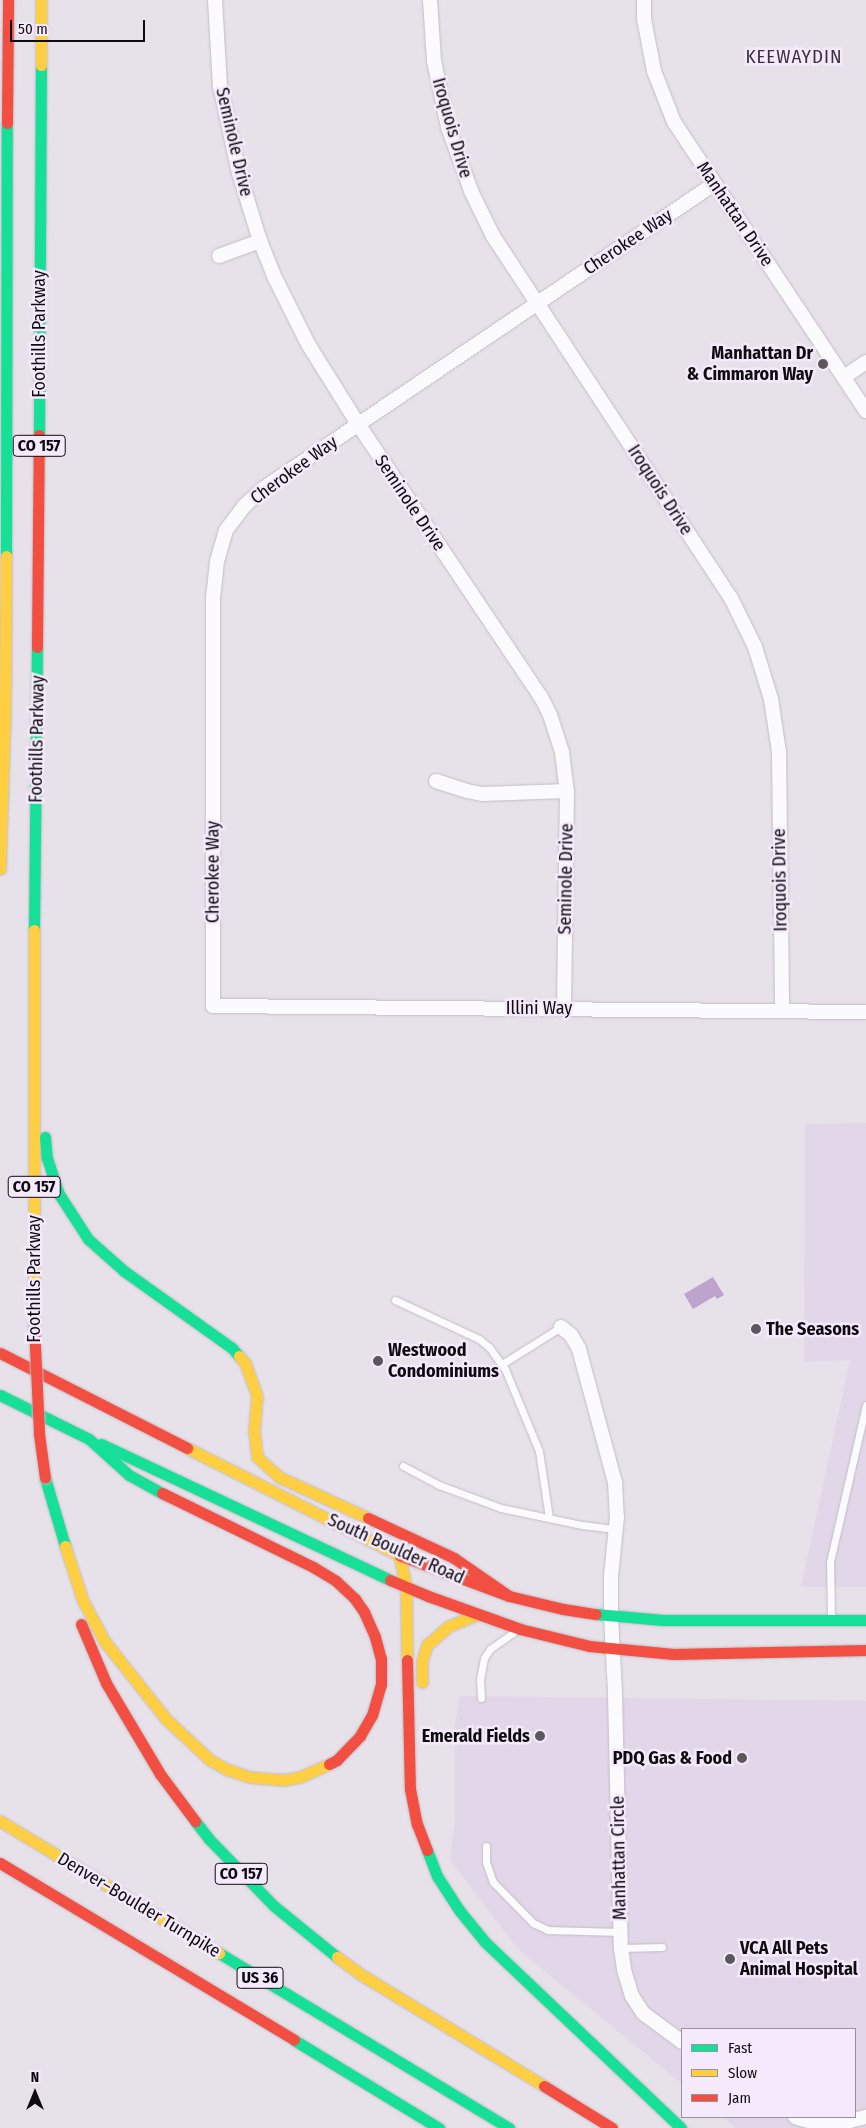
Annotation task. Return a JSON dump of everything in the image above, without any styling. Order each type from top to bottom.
[{"type":"main road","name":"Foothills Parkway","points":[[3,807],[8,0]]},
{"type":"main road","name":"Foothills Parkway","points":[[41,0],[34,1326],[40,1434],[46,1478]]},
{"type":"main road","points":[[0,822],[3,807]]},
{"type":"main road","name":"CO 157","points":[[0,869],[3,807]]},
{"type":"main road","points":[[34,1049],[45,1092],[47,1158],[59,1194],[88,1239],[105,1256],[232,1348],[245,1363],[258,1396],[254,1443],[258,1457],[279,1477],[454,1558],[509,1596]]},
{"type":"main road","name":"South Boulder Road","points":[[0,1353],[399,1555],[509,1596],[563,1609],[611,1616],[663,1620],[866,1620]]},
{"type":"main road","name":"South Boulder Road","points":[[0,1395],[89,1439],[406,1586],[520,1629],[614,1650],[674,1654],[866,1650]]},
{"type":"main road","points":[[46,1478],[83,1601],[105,1642],[166,1719],[187,1740],[210,1760],[226,1769],[266,1780],[300,1777],[323,1768],[349,1749],[360,1736],[372,1715],[381,1684],[381,1659],[375,1637],[369,1621],[355,1599],[336,1581],[313,1567],[174,1500],[129,1475],[89,1439]]},
{"type":"main road","name":"CO 157","points":[[46,1478],[54,1536],[62,1574],[91,1650],[122,1713],[160,1774],[209,1839],[274,1906],[335,1956],[407,2003],[612,2128]]},
{"type":"main road","points":[[399,1555],[406,1586],[408,1765],[417,1824],[437,1876],[459,1910],[485,1942],[681,2128]]},
{"type":"main road","points":[[422,1696],[422,1662],[427,1645],[449,1626],[479,1614]]},
{"type":"main road","points":[[408,1765],[421,1721]]},
{"type":"main road","name":"Denver–Boulder Turnpike","points":[[3,1823],[510,2128]]},
{"type":"main road","name":"Denver–Boulder Turnpike","points":[[0,1863],[439,2128]]},
{"type":"street","name":"Seminole Drive","points":[[215,0],[220,86],[239,173],[260,241],[273,274],[308,344],[358,424],[541,697],[550,715],[562,752],[567,791],[564,1008]]},
{"type":"street","name":"Iroquois Drive","points":[[430,0],[434,61],[448,127],[467,182],[493,236],[731,598],[755,647],[771,699],[779,752],[782,1010]]},
{"type":"street","name":"Manhattan Drive","points":[[644,0],[644,19],[654,72],[674,122],[866,411]]},
{"type":"street","name":"Cherokee Way","points":[[213,1006],[213,598],[217,561],[226,530],[246,505],[264,488],[714,184]]},
{"type":"street","points":[[219,256],[260,241]]},
{"type":"street","points":[[844,377],[866,362]]},
{"type":"street","points":[[436,781],[483,794],[567,791]]},
{"type":"street","name":"Illini Way","points":[[213,1006],[866,1012]]},
{"type":"street","name":"Manhattan Circle","points":[[561,1327],[571,1335],[581,1358],[615,1482],[617,1529],[611,1576],[611,1616],[614,1650],[621,1948],[624,1970],[632,1996],[643,2013],[681,2041]]},
{"type":"street","points":[[798,2118],[815,2123],[838,2124],[866,2117]]},
{"type":"lane","points":[[395,1300],[479,1339],[489,1347],[502,1364],[528,1421],[539,1451],[549,1518]]},
{"type":"lane","points":[[502,1364],[561,1327]]},
{"type":"lane","points":[[831,1620],[830,1562],[866,1405]]},
{"type":"lane","points":[[403,1466],[439,1485],[501,1508],[617,1529]]},
{"type":"lane","points":[[481,1698],[480,1678],[487,1654],[504,1637],[520,1629]]},
{"type":"lane","points":[[486,1846],[486,1862],[493,1882],[533,1923],[548,1930],[621,1932]]},
{"type":"lane","points":[[621,1948],[662,1947]]},
{"type":"shaded area","points":[[866,1123],[866,1587],[801,1587],[850,1360],[804,1362],[805,1124]]},
{"type":"shaded area","points":[[713,1277],[724,1295],[717,1299],[715,1296],[693,1309],[684,1294]]},
{"type":"shaded area","points":[[460,1696],[866,1701],[866,2128],[736,2128],[724,2118],[856,2118],[856,2028],[681,2028],[681,2083],[518,1949],[450,1860],[455,1819],[455,1724]]},
{"type":"traffic: fast","points":[[39,435],[41,65]]},
{"type":"traffic: fast","points":[[6,556],[7,123]]},
{"type":"traffic: fast","points":[[34,930],[37,647]]},
{"type":"traffic: fast","points":[[45,1137],[47,1158],[59,1194],[88,1239],[124,1271],[232,1348],[239,1356]]},
{"type":"traffic: fast","points":[[0,1395],[89,1439],[129,1475],[162,1493]]},
{"type":"traffic: fast","points":[[101,1444],[390,1580]]},
{"type":"traffic: fast","points":[[45,1478],[65,1546]]},
{"type":"traffic: fast","points":[[596,1614],[663,1620],[866,1620]]},
{"type":"traffic: fast","points":[[195,1821],[209,1839],[274,1906],[337,1957]]},
{"type":"traffic: fast","points":[[427,1850],[437,1876],[459,1910],[485,1942],[681,2128]]},
{"type":"traffic: fast","points":[[219,1953],[509,2128]]},
{"type":"traffic: fast","points":[[294,2040],[439,2128]]},
{"type":"traffic: slow","points":[[41,0],[41,65]]},
{"type":"traffic: slow","points":[[0,869],[5,710],[6,556]]},
{"type":"traffic: slow","points":[[34,930],[34,1326]]},
{"type":"traffic: slow","points":[[239,1356],[245,1363],[257,1396],[254,1431],[257,1457],[279,1477],[368,1518]]},
{"type":"traffic: slow","points":[[187,1448],[399,1555],[406,1586],[407,1660]]},
{"type":"traffic: slow","points":[[65,1546],[83,1601],[105,1642],[166,1719],[210,1760],[226,1769],[249,1777],[284,1780],[300,1777],[329,1764]]},
{"type":"traffic: slow","points":[[422,1682],[422,1661],[427,1645],[449,1626],[479,1614]]},
{"type":"traffic: slow","points":[[0,1821],[219,1953]]},
{"type":"traffic: slow","points":[[337,1957],[365,1977],[544,2086]]},
{"type":"traffic: jam","points":[[7,123],[8,0]]},
{"type":"traffic: jam","points":[[37,647],[39,435]]},
{"type":"traffic: jam","points":[[34,1326],[39,1434],[45,1478]]},
{"type":"traffic: jam","points":[[0,1353],[187,1448]]},
{"type":"traffic: jam","points":[[162,1493],[313,1567],[336,1581],[355,1599],[364,1612],[375,1637],[381,1659],[381,1684],[372,1715],[360,1736],[337,1760],[329,1764]]},
{"type":"traffic: jam","points":[[368,1518],[454,1558],[509,1596]]},
{"type":"traffic: jam","points":[[399,1555],[509,1596],[563,1609],[596,1614]]},
{"type":"traffic: jam","points":[[390,1580],[428,1596],[520,1629],[589,1646],[674,1654],[866,1650]]},
{"type":"traffic: jam","points":[[81,1624],[106,1683],[160,1774],[195,1821]]},
{"type":"traffic: jam","points":[[407,1660],[410,1789],[417,1824],[427,1850]]},
{"type":"traffic: jam","points":[[0,1863],[294,2040]]},
{"type":"traffic: jam","points":[[544,2086],[612,2128]]},
{"type":"place","name":"Manhattan Dr & Cimmaron Way","points":[[823,364]]},
{"type":"place","name":"The Seasons","points":[[756,1329]]},
{"type":"place","name":"Westwood Condominiums","points":[[378,1361]]},
{"type":"place","name":"Emerald Fields","points":[[540,1736]]},
{"type":"place","name":"PDQ Gas & Food","points":[[742,1758]]},
{"type":"place","name":"VCA All Pets Animal Hospital","points":[[730,1959]]},
{"type":"district","name":"KEEWAYDIN","points":[[794,57]]}]
